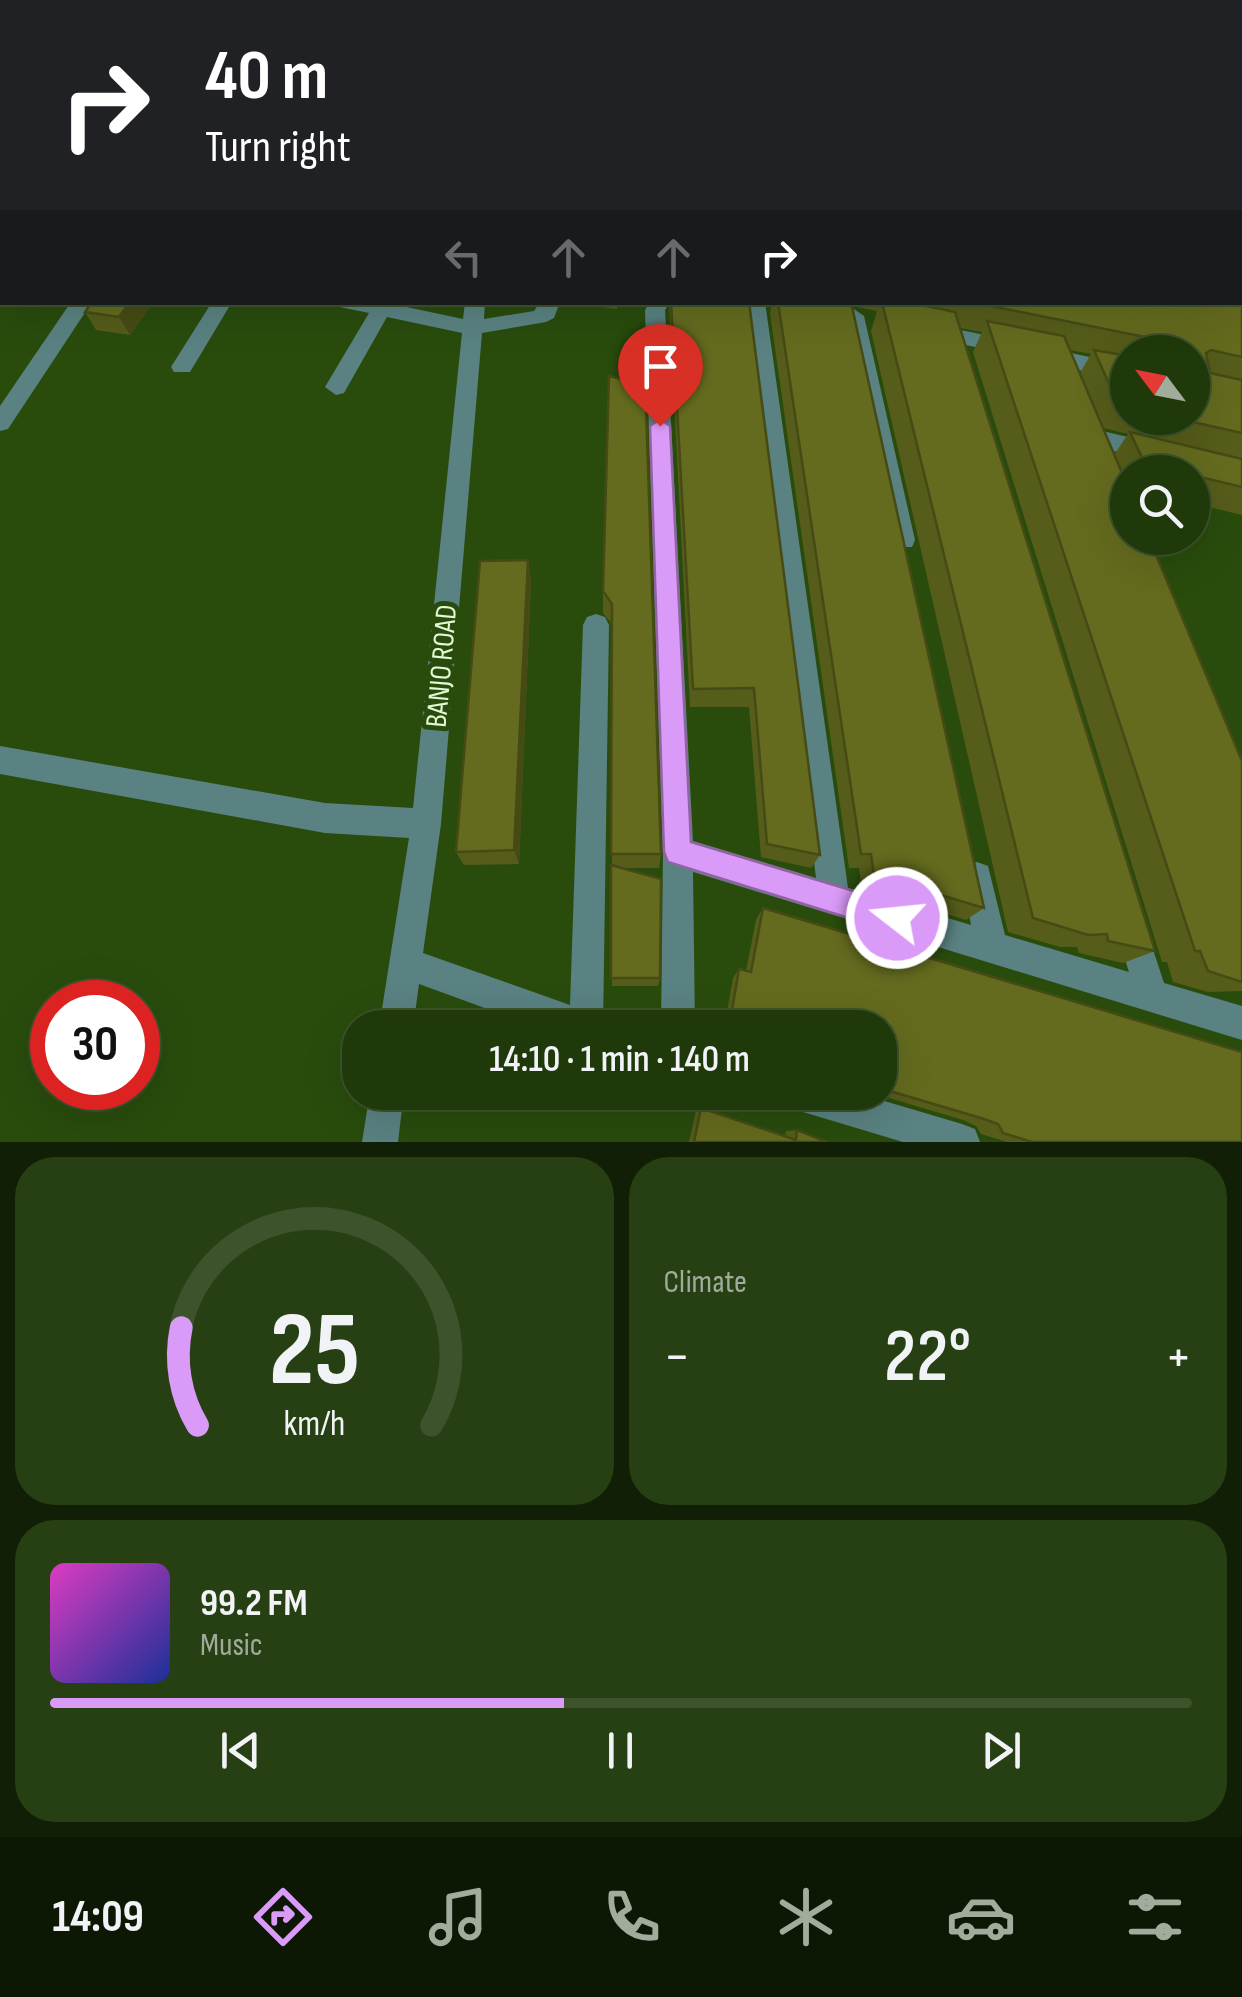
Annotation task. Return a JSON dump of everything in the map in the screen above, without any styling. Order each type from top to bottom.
[{"type":"street","points":[[0,423],[80,305]]},
{"type":"street","points":[[182,367],[220,305]]},
{"type":"street","points":[[362,305],[538,317],[547,312],[549,305]]},
{"type":"street","points":[[658,305],[655,310],[678,852],[678,1010]]},
{"type":"street","points":[[755,305],[834,900]]},
{"type":"street","points":[[336,387],[382,309]]},
{"type":"street","name":"BANJO ROAD","points":[[398,1010],[426,824],[474,315]]},
{"type":"street","points":[[854,316],[908,564]]},
{"type":"street","points":[[904,326],[1110,369]]},
{"type":"street","points":[[954,336],[965,374]]},
{"type":"street","points":[[1058,358],[1071,390]]},
{"type":"street","points":[[1102,468],[1087,429],[1169,455]]},
{"type":"street","points":[[586,1010],[596,625]]},
{"type":"street","points":[[0,760],[324,818],[426,824]]},
{"type":"street","points":[[970,850],[991,945]]},
{"type":"street","points":[[678,852],[1242,1023]]},
{"type":"street","points":[[1124,904],[1153,999]]},
{"type":"street","points":[[404,963],[538,1010]]},
{"type":"street","points":[[380,1142],[384,1110]]},
{"type":"street","points":[[854,1110],[962,1142]]},
{"type":"building","points":[[90,305],[128,305],[119,317],[85,312]]},
{"type":"building","points":[[671,305],[749,305],[820,855],[767,844],[754,688],[693,689]]},
{"type":"building","points":[[778,305],[852,305],[984,908],[874,875],[871,854],[861,854]]},
{"type":"building","points":[[883,305],[921,305],[955,312],[1155,951],[1108,941],[1107,934],[1088,935],[1033,918]]},
{"type":"building","points":[[986,305],[1242,305],[1242,357],[1210,351],[1210,335],[1135,335]]},
{"type":"building","points":[[987,321],[1064,336],[1114,455],[1110,455],[1110,555],[1156,555],[1242,761],[1242,982],[1208,971],[1200,951],[1195,951]]},
{"type":"building","points":[[644,348],[661,854],[611,854],[612,604],[603,591],[609,376],[634,382]]},
{"type":"building","points":[[1094,350],[1110,353],[1110,386]]},
{"type":"building","points":[[1210,373],[1242,380],[1242,433],[1210,426]]},
{"type":"building","points":[[1131,435],[1242,459],[1242,487],[1210,479],[1210,455],[1141,455]]},
{"type":"building","points":[[528,560],[514,850],[456,852],[480,561]]},
{"type":"building","points":[[611,865],[661,879],[660,978],[611,978]]},
{"type":"building","points":[[763,908],[1242,1052],[1242,1142],[1032,1142],[1003,1133],[998,1124],[897,1093],[897,1010],[732,1010],[739,969],[751,972]]},
{"type":"building","points":[[701,1110],[707,1110],[796,1140],[797,1130],[827,1142],[694,1142]]},
{"type":"route","points":[[660,426],[678,852],[897,918]]}]
